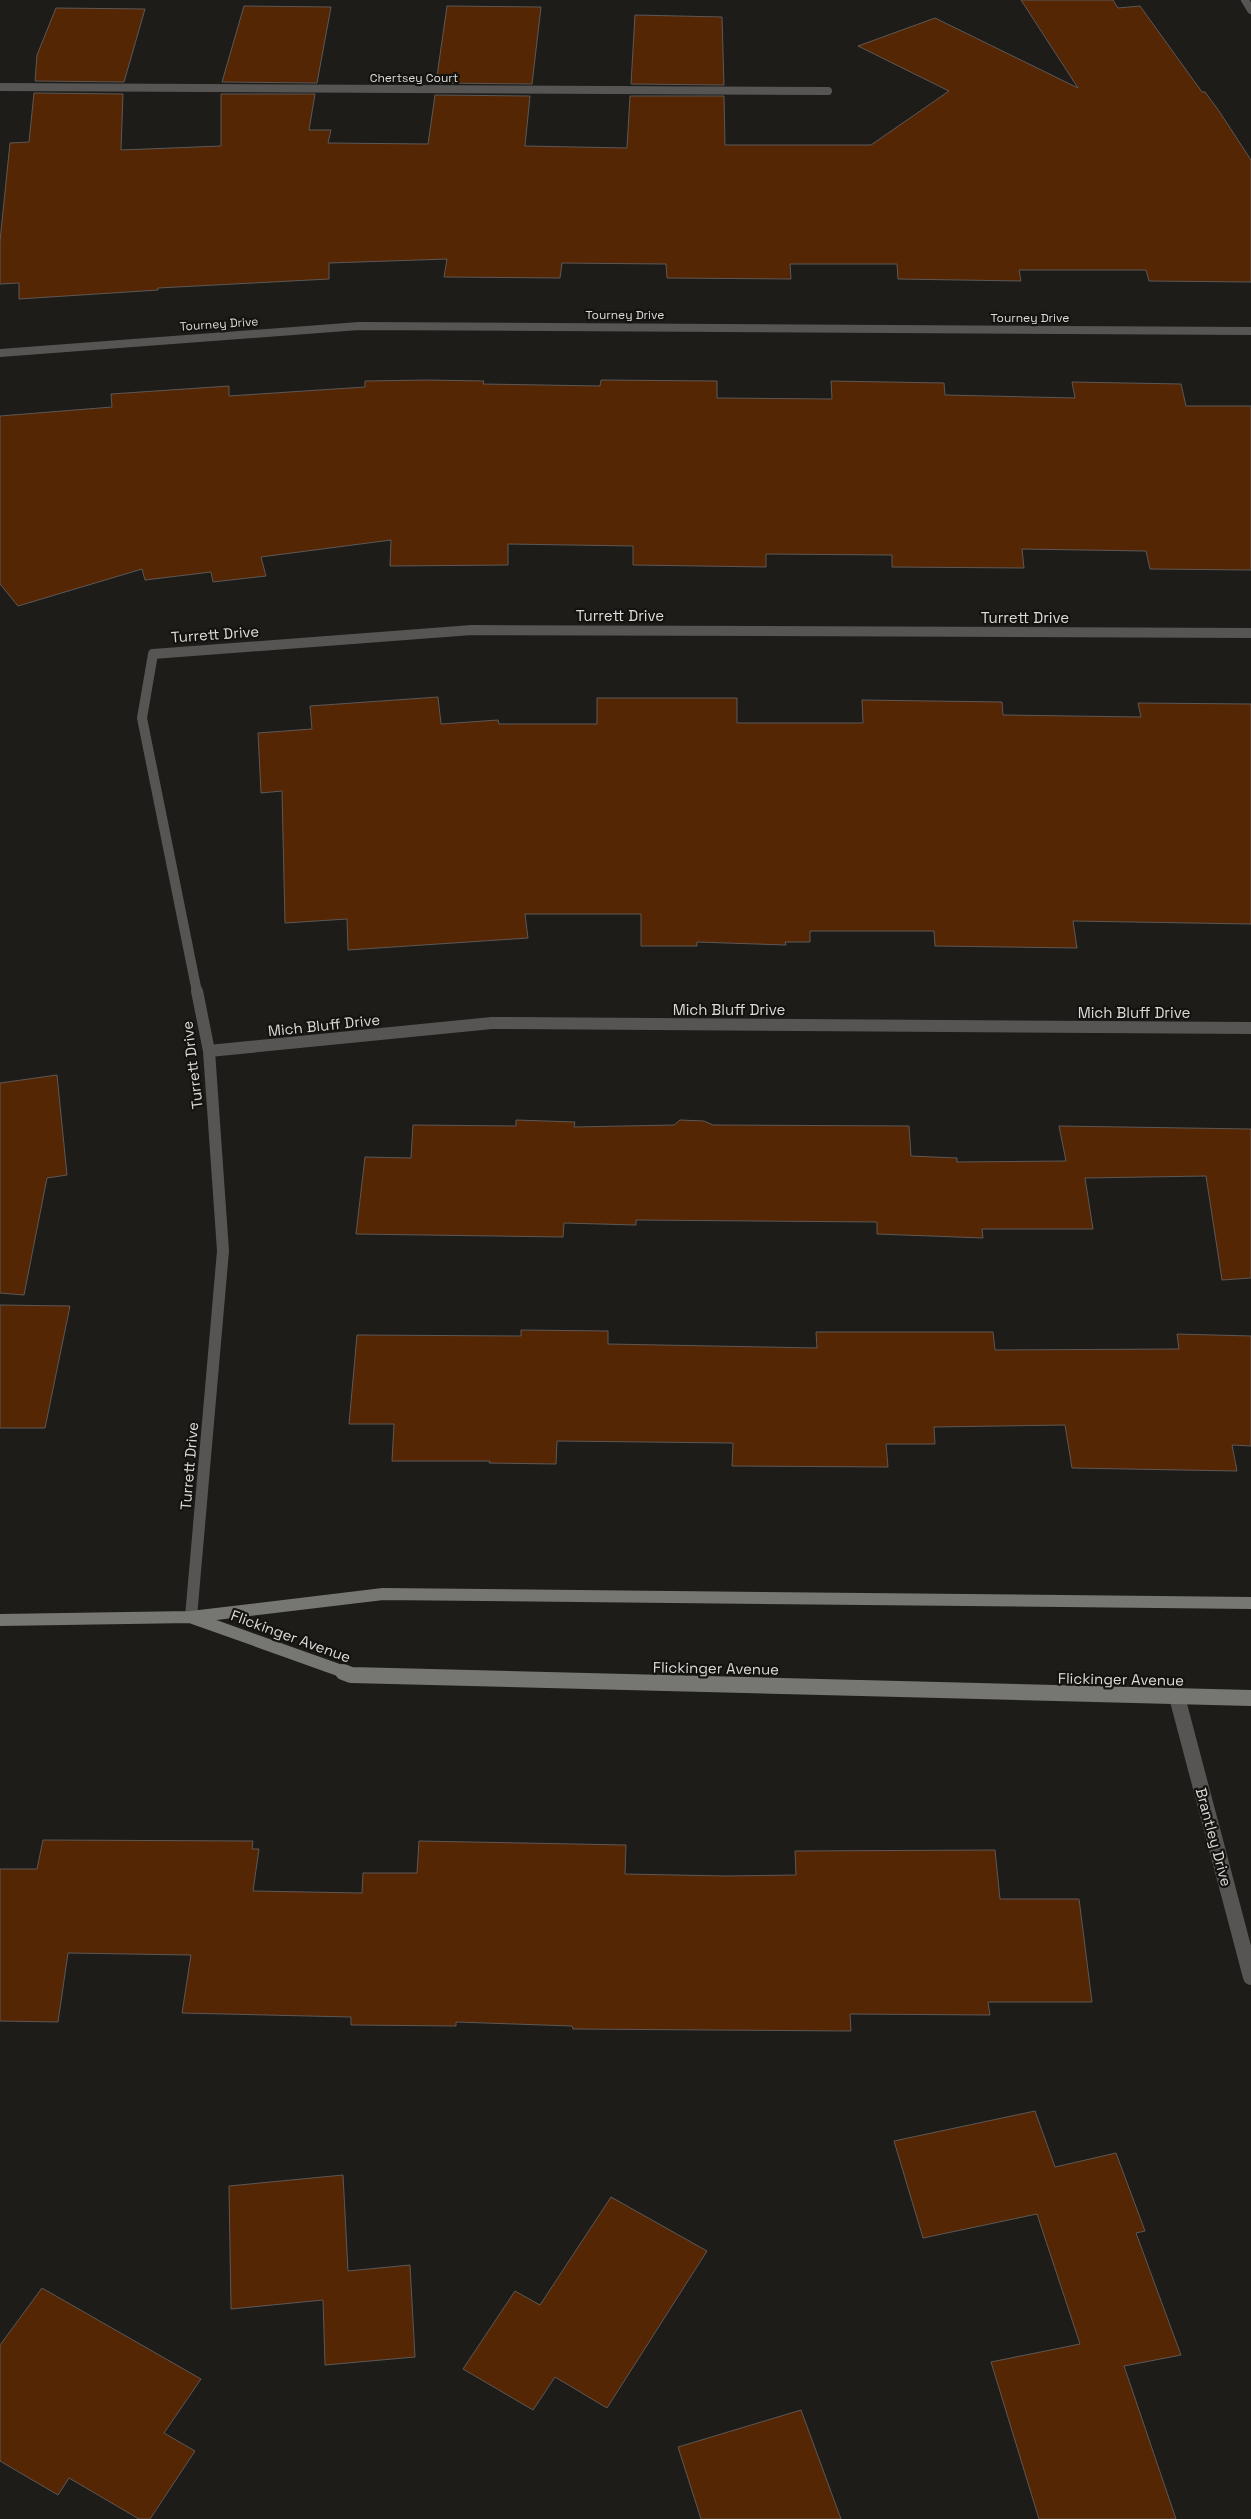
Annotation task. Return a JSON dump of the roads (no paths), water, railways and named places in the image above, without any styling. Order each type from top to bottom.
[{"type":"main road","name":"Flickinger Avenue","points":[[0,1620],[191,1617],[384,1594],[1251,1603]]},
{"type":"main road","name":"Flickinger Avenue","points":[[191,1617],[351,1675],[1251,1698]]},
{"type":"street","points":[[1245,0],[1251,10]]},
{"type":"street","name":"Chertsey Court","points":[[0,86],[828,91]]},
{"type":"street","name":"Tourney Drive","points":[[0,353],[359,326],[1251,331]]},
{"type":"street","name":"Turrett Drive","points":[[191,1617],[223,1251],[209,1051],[142,718],[153,654],[472,630],[1251,633]]},
{"type":"street","name":"Mich Bluff Drive","points":[[209,1051],[492,1022],[1251,1028]]},
{"type":"street","name":"Brantley Drive","points":[[1177,1697],[1251,1977]]}]
